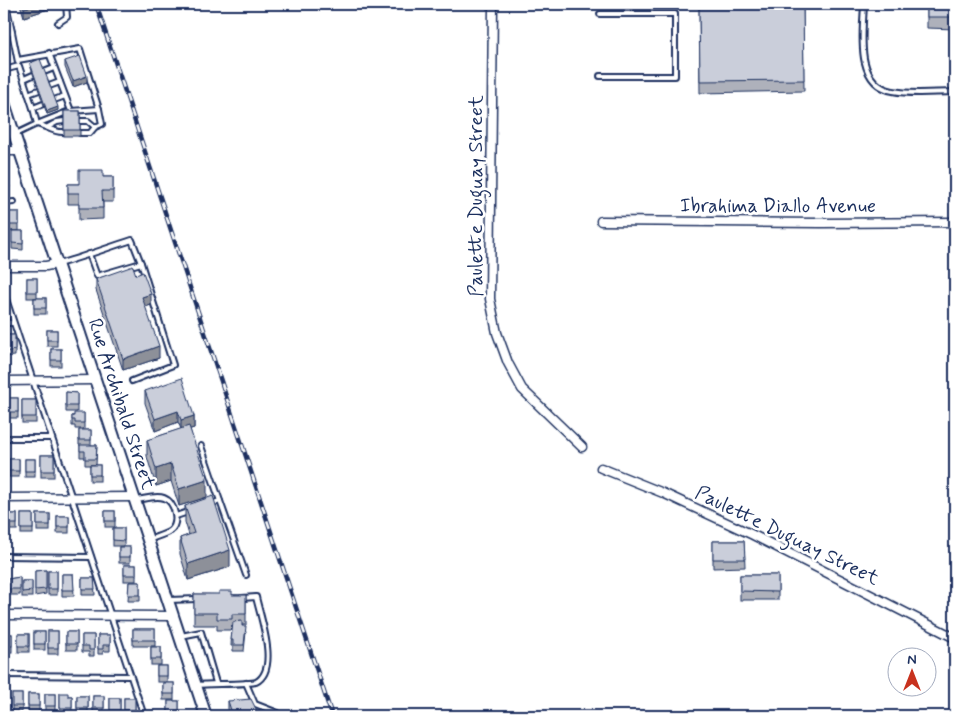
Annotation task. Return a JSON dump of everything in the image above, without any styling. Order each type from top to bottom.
[{"type":"main road","name":"Rue Archibald Street","points":[[4,103],[206,716]]},
{"type":"street","name":"Paulette Duguay Street","points":[[493,4],[490,299],[497,333],[508,363],[522,389],[582,448]]},
{"type":"street","points":[[4,151],[19,151]]},
{"type":"street","name":"Ibrahima Diallo Avenue","points":[[601,221],[955,222]]},
{"type":"street","points":[[4,266],[46,266],[56,264]]},
{"type":"street","points":[[4,381],[95,380]]},
{"type":"street","name":"Paulette Duguay Street","points":[[601,468],[663,493],[753,535],[955,638]]},
{"type":"street","points":[[4,498],[134,499]]},
{"type":"street","points":[[4,615],[172,616]]},
{"type":"lane","points":[[6,4],[19,66],[37,124]]},
{"type":"lane","points":[[58,23],[67,16],[66,4]]},
{"type":"lane","points":[[864,4],[863,53],[870,77],[877,84],[891,91],[955,92]]},
{"type":"lane","points":[[600,14],[675,14],[675,76],[600,76]]},
{"type":"lane","points":[[4,34],[12,32]]},
{"type":"lane","points":[[18,60],[80,49],[102,124],[95,127],[90,133],[80,133]]},
{"type":"lane","points":[[49,53],[71,110]]},
{"type":"lane","points":[[4,70],[19,66]]},
{"type":"lane","points":[[44,72],[54,68]]},
{"type":"lane","points":[[24,79],[33,75]]},
{"type":"lane","points":[[49,86],[60,82]]},
{"type":"lane","points":[[28,94],[38,90]]},
{"type":"lane","points":[[54,100],[65,96]]},
{"type":"lane","points":[[33,108],[44,104]]},
{"type":"lane","points":[[14,135],[71,110],[99,109]]},
{"type":"lane","points":[[48,127],[56,122],[64,121]]},
{"type":"lane","points":[[80,121],[88,121],[95,127]]},
{"type":"lane","points":[[37,124],[48,127],[57,133],[64,132]]},
{"type":"lane","points":[[4,203],[14,202]]},
{"type":"lane","points":[[56,264],[132,240],[174,365],[132,381]]},
{"type":"lane","points":[[89,254],[97,276],[141,263]]},
{"type":"lane","points":[[4,293],[144,716]]},
{"type":"lane","points":[[4,323],[13,323]]},
{"type":"lane","points":[[4,438],[51,438]]},
{"type":"lane","points":[[201,446],[246,576]]},
{"type":"lane","points":[[134,499],[163,498],[170,502],[176,516],[176,523],[169,532],[147,540]]},
{"type":"lane","points":[[202,507],[220,501]]},
{"type":"lane","points":[[176,516],[193,510]]},
{"type":"lane","points":[[4,556],[91,557]]},
{"type":"lane","points":[[196,685],[256,682],[265,675],[268,663],[267,644],[256,597],[237,598]]},
{"type":"lane","points":[[167,600],[198,599]]},
{"type":"lane","points":[[179,636],[201,632],[216,683]]},
{"type":"lane","points":[[4,675],[130,676]]},
{"type":"lane","points":[[246,682],[255,704],[278,712],[279,716]]},
{"type":"building","points":[[22,4],[39,4],[24,8]]},
{"type":"building","points":[[699,4],[803,4],[804,80],[700,81]]},
{"type":"building","points":[[927,4],[955,4],[955,17],[927,17]]},
{"type":"building","points":[[80,56],[87,76],[73,81],[65,61]]},
{"type":"building","points":[[40,59],[58,107],[47,111],[30,63]]},
{"type":"building","points":[[64,111],[80,111],[80,130],[64,130]]},
{"type":"building","points":[[4,155],[10,155],[10,187],[4,187]]},
{"type":"building","points":[[79,170],[103,170],[103,177],[113,177],[113,191],[102,191],[103,208],[79,208],[79,193],[68,193],[68,184],[79,184]]},
{"type":"building","points":[[7,212],[19,212],[19,225],[8,225]]},
{"type":"building","points":[[12,231],[23,231],[23,244],[12,243]]},
{"type":"building","points":[[133,266],[136,275],[143,272],[151,294],[142,297],[159,346],[123,359],[96,279]]},
{"type":"building","points":[[27,278],[37,278],[37,292],[27,292]]},
{"type":"building","points":[[34,298],[46,298],[46,308],[34,308]]},
{"type":"building","points":[[47,330],[57,330],[57,340],[47,340]]},
{"type":"building","points":[[4,335],[15,335],[15,350],[4,352]]},
{"type":"building","points":[[51,349],[61,349],[61,360],[51,360]]},
{"type":"building","points":[[182,378],[194,416],[181,420],[178,411],[155,419],[145,391]]},
{"type":"building","points":[[66,392],[77,393],[77,406],[66,406]]},
{"type":"building","points":[[8,398],[18,398],[18,412],[8,412]]},
{"type":"building","points":[[22,400],[36,400],[36,417],[22,417]]},
{"type":"building","points":[[74,413],[84,413],[84,423],[75,423],[75,420],[72,420]]},
{"type":"building","points":[[189,426],[207,480],[179,489],[171,464],[156,469],[147,440]]},
{"type":"building","points":[[79,430],[91,430],[91,440],[79,440]]},
{"type":"building","points":[[80,445],[97,445],[96,459],[85,459],[85,451],[80,451]]},
{"type":"building","points":[[5,451],[5,469],[4,469]]},
{"type":"building","points":[[41,455],[54,455],[54,471],[41,471]]},
{"type":"building","points":[[9,459],[19,459],[19,471],[9,471]]},
{"type":"building","points":[[25,459],[35,459],[35,471],[25,471]]},
{"type":"building","points":[[90,465],[100,465],[100,475],[90,475]]},
{"type":"building","points":[[213,496],[230,550],[188,564],[180,538],[194,533],[185,506]]},
{"type":"building","points":[[105,511],[115,511],[115,521],[105,521]]},
{"type":"building","points":[[7,514],[17,514],[17,524],[7,524]]},
{"type":"building","points":[[21,514],[33,514],[33,529],[21,529]]},
{"type":"building","points":[[37,514],[50,514],[50,525],[37,525]]},
{"type":"building","points":[[57,516],[69,516],[69,527],[57,527]]},
{"type":"building","points":[[113,528],[124,528],[124,541],[113,540]]},
{"type":"building","points":[[713,541],[744,541],[745,559],[713,559]]},
{"type":"building","points":[[119,547],[130,547],[130,557],[119,557]]},
{"type":"building","points":[[124,565],[136,565],[136,575],[124,575]]},
{"type":"building","points":[[46,570],[46,589],[35,590],[35,571]]},
{"type":"building","points":[[48,571],[57,571],[57,589],[48,589]]},
{"type":"building","points":[[4,574],[6,574],[5,586],[4,586]]},
{"type":"building","points":[[62,574],[73,574],[74,590],[62,590]]},
{"type":"building","points":[[740,575],[778,575],[778,592],[740,591]]},
{"type":"building","points":[[20,577],[20,589],[8,589],[8,579]]},
{"type":"building","points":[[82,578],[94,578],[95,589],[82,589]]},
{"type":"building","points":[[22,581],[32,581],[32,591],[22,592]]},
{"type":"building","points":[[129,582],[140,582],[140,595],[128,595]]},
{"type":"building","points":[[219,591],[232,591],[232,595],[246,595],[246,614],[232,614],[232,619],[217,619],[217,613],[194,613],[194,594],[219,594]]},
{"type":"building","points":[[242,621],[242,626],[246,626],[244,645],[233,645],[233,640],[231,640],[233,622]]},
{"type":"building","points":[[133,629],[155,629],[155,640],[133,640]]},
{"type":"building","points":[[48,631],[58,631],[58,648],[48,648]]},
{"type":"building","points":[[34,632],[45,632],[45,644],[34,644]]},
{"type":"building","points":[[66,632],[77,632],[77,644],[66,644]]},
{"type":"building","points":[[4,634],[12,634],[12,646],[4,646]]},
{"type":"building","points":[[18,634],[29,634],[29,646],[18,646]]},
{"type":"building","points":[[82,635],[94,635],[94,650],[89,650],[89,646],[82,646]]},
{"type":"building","points":[[98,635],[110,635],[110,645],[103,645],[103,649],[98,649]]},
{"type":"building","points":[[151,647],[161,647],[161,659],[151,659]]},
{"type":"building","points":[[157,666],[167,666],[167,676],[157,676]]},
{"type":"building","points":[[163,683],[174,683],[174,694],[163,694]]},
{"type":"building","points":[[60,693],[68,693],[68,696],[72,696],[72,708],[60,708]]},
{"type":"building","points":[[12,694],[22,694],[22,706],[12,706]]},
{"type":"building","points":[[28,694],[39,694],[39,706],[28,706]]},
{"type":"building","points":[[45,694],[55,694],[55,706],[45,706]]},
{"type":"building","points":[[4,696],[6,696],[6,708],[4,708]]},
{"type":"building","points":[[77,696],[88,696],[88,708],[77,708]]},
{"type":"building","points":[[93,696],[104,696],[104,708],[93,708]]},
{"type":"building","points":[[110,698],[120,698],[120,710],[110,710]]},
{"type":"building","points":[[124,698],[135,698],[135,710],[124,710]]},
{"type":"building","points":[[251,699],[257,711],[262,709],[264,716],[246,716],[245,714],[233,716],[228,701]]},
{"type":"building","points":[[168,701],[179,701],[179,714],[168,714]]},
{"type":"railway","points":[[96,4],[332,716]]}]
